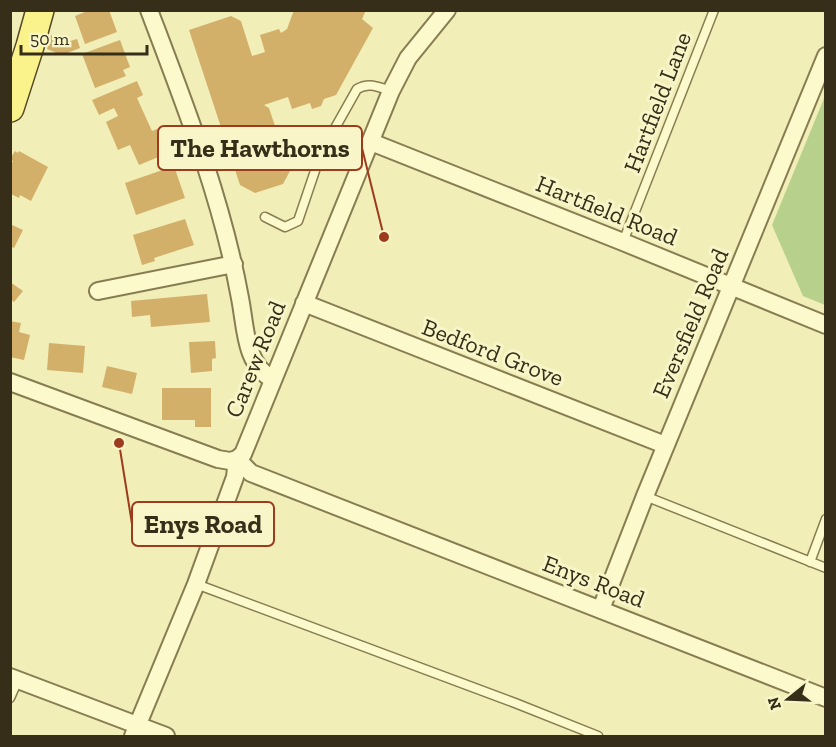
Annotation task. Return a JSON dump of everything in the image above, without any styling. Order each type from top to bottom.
[{"type":"main road","points":[[10,108],[40,10]]},
{"type":"street","points":[[149,10],[217,197],[234,264],[251,358],[262,373],[273,380]]},
{"type":"street","name":"Carew Road","points":[[135,731],[196,584],[235,477],[237,459],[243,454],[391,91],[408,58],[447,10]]},
{"type":"street","name":"Eversfield Road","points":[[602,609],[665,445],[825,56]]},
{"type":"street","name":"Hartfield Road","points":[[370,142],[624,242],[825,325]]},
{"type":"street","points":[[98,291],[234,264]]},
{"type":"street","name":"Bedford Grove","points":[[304,303],[665,445]]},
{"type":"street","points":[[10,382],[218,459],[230,461],[237,459]]},
{"type":"street","name":"Enys Road","points":[[237,459],[250,473],[825,698]]},
{"type":"street","points":[[14,678],[135,731],[166,736]]},
{"type":"lane","name":"Hartfield Lane","points":[[624,242],[714,10]]},
{"type":"lane","points":[[265,217],[285,227],[298,221],[321,153],[357,89],[364,85],[374,85],[391,91]]},
{"type":"lane","points":[[645,496],[825,568]]},
{"type":"lane","points":[[810,562],[825,519]]},
{"type":"lane","points":[[196,584],[598,736]]},
{"type":"lane","points":[[10,698],[14,678]]},
{"type":"green space","points":[[825,96],[826,305],[803,296],[772,225]]},
{"type":"building","points":[[90,10],[109,10],[117,32],[85,44],[75,16]]},
{"type":"building","points":[[294,10],[366,10],[362,19],[373,28],[336,95],[324,99],[321,106],[312,109],[310,103],[292,109],[288,97],[264,105],[269,108],[290,171],[283,184],[255,193],[240,185],[189,30],[231,16],[241,21],[252,56],[265,52],[260,35],[279,29],[281,33],[287,29]]},
{"type":"building","points":[[51,35],[67,42],[77,39],[80,48],[62,55],[47,49]]},
{"type":"building","points":[[120,40],[130,67],[123,70],[126,76],[95,88],[82,54]]},
{"type":"building","points":[[137,81],[143,95],[137,98],[152,131],[162,127],[167,138],[163,140],[168,153],[139,165],[130,145],[118,150],[106,122],[118,116],[114,108],[99,115],[92,100]]},
{"type":"building","points":[[15,151],[48,167],[31,201],[20,195],[19,198],[11,194],[10,167],[13,161],[10,159]]},
{"type":"building","points":[[174,166],[185,198],[136,215],[125,183]]},
{"type":"building","points":[[185,219],[194,245],[154,258],[155,261],[142,265],[133,235]]},
{"type":"building","points":[[10,224],[23,230],[14,248],[10,246]]},
{"type":"building","points":[[10,282],[23,291],[14,302],[10,299]]},
{"type":"building","points":[[207,294],[210,322],[151,327],[150,315],[132,317],[131,301]]},
{"type":"building","points":[[10,321],[21,323],[19,332],[30,335],[24,360],[10,357]]},
{"type":"building","points":[[215,341],[216,358],[212,359],[212,371],[191,373],[189,342]]},
{"type":"building","points":[[49,343],[85,346],[83,373],[47,370]]},
{"type":"building","points":[[107,366],[137,373],[132,394],[102,387]]},
{"type":"building","points":[[162,388],[211,388],[211,427],[195,427],[195,420],[162,420]]},
{"type":"place","name":"The Hawthorns","points":[[384,237]]},
{"type":"place","name":"Enys Road","points":[[119,443]]}]
